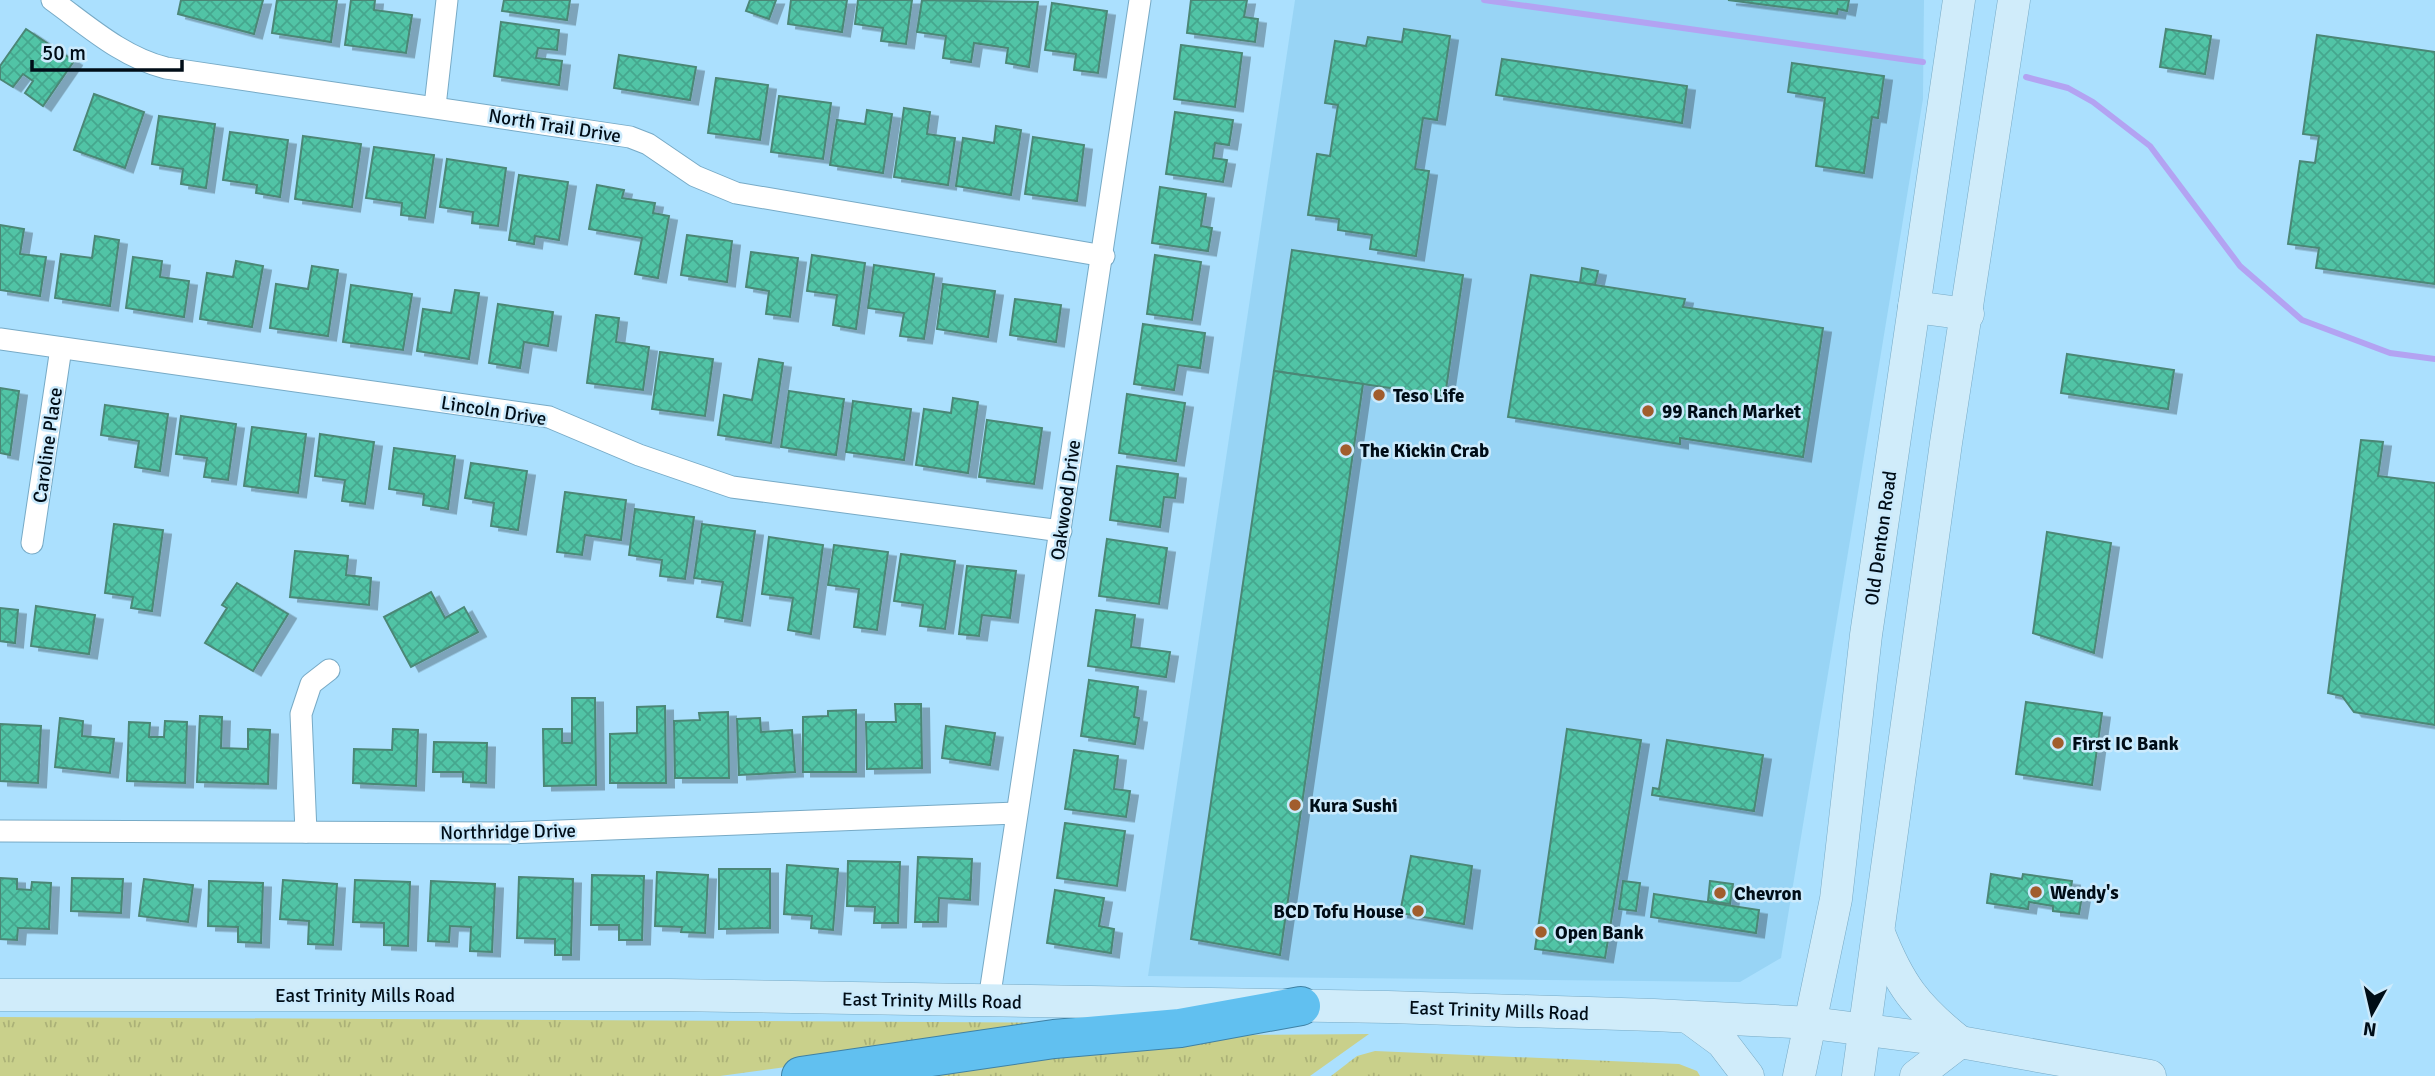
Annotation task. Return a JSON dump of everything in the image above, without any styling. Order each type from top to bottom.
[{"type":"highway","points":[[801,1076],[1054,1039],[1180,1028],[1301,1006]]},
{"type":"main road","name":"Old Denton Road","points":[[1799,1076],[1836,899],[1866,635],[1959,0]]},
{"type":"main road","points":[[1858,1076],[1917,643],[2014,0]]},
{"type":"main road","points":[[1914,307],[1968,314]]},
{"type":"main road","points":[[1866,635],[1917,643]]},
{"type":"main road","points":[[1879,932],[1895,972],[1909,993],[1930,1018],[1960,1042],[1916,1076]]},
{"type":"main road","name":"East Trinity Mills Road","points":[[0,995],[671,995],[1301,1006],[1688,1017],[1812,1023],[1960,1042],[2150,1076]]},
{"type":"main road","points":[[1688,1017],[1722,1042],[1748,1076]]},
{"type":"street","name":"North Trail Drive","points":[[52,0],[120,49],[144,62],[630,137],[648,144],[695,176],[736,193],[1104,256]]},
{"type":"street","points":[[435,106],[447,0]]},
{"type":"street","name":"Oakwood Drive","points":[[989,1000],[1104,256],[1140,0]]},
{"type":"street","name":"Lincoln Drive","points":[[0,339],[549,417],[650,460],[732,487],[1061,531]]},
{"type":"street","name":"Caroline Place","points":[[32,543],[61,348]]},
{"type":"street","points":[[306,832],[301,714],[310,684],[328,670]]},
{"type":"street","name":"Northridge Drive","points":[[0,831],[507,833],[971,812],[1016,813]]},
{"type":"shaded area","points":[[1295,0],[1924,0],[1923,99],[1781,958],[1740,982],[1148,976]]},
{"type":"green space","points":[[0,1017],[1112,1023],[720,1076],[0,1076]]},
{"type":"green space","points":[[1369,1034],[1310,1076],[868,1076],[1222,1035]]},
{"type":"green space","points":[[1375,1051],[1679,1064],[1697,1071],[1700,1076],[1331,1076],[1357,1056]]},
{"type":"building","points":[[181,0],[263,0],[254,34],[178,14]]},
{"type":"building","points":[[277,0],[337,0],[331,42],[272,33]]},
{"type":"building","points":[[351,0],[375,0],[374,10],[412,15],[406,53],[345,45]]},
{"type":"building","points":[[504,0],[570,0],[567,20],[502,11]]},
{"type":"building","points":[[750,0],[776,0],[769,19],[746,11]]},
{"type":"building","points":[[791,0],[847,0],[842,32],[788,24]]},
{"type":"building","points":[[858,0],[912,0],[906,44],[881,41],[883,28],[855,24]]},
{"type":"building","points":[[922,0],[1038,2],[1029,67],[1006,63],[1008,48],[974,43],[971,62],[943,58],[946,36],[917,32]]},
{"type":"building","points":[[1191,0],[1247,0],[1244,17],[1258,19],[1255,42],[1187,33]]},
{"type":"building","points":[[1728,0],[1849,0],[1847,11],[1838,9],[1837,14]]},
{"type":"building","points":[[1052,3],[1107,11],[1098,73],[1074,70],[1076,54],[1045,50]]},
{"type":"building","points":[[501,22],[559,30],[557,50],[538,48],[536,58],[562,61],[559,85],[494,76]]},
{"type":"building","points":[[26,29],[74,61],[43,106],[25,93],[33,81],[23,74],[13,87],[0,79],[0,66]]},
{"type":"building","points":[[1404,29],[1450,36],[1437,120],[1423,118],[1415,169],[1429,171],[1416,256],[1370,249],[1372,235],[1338,230],[1339,219],[1308,215],[1317,154],[1330,156],[1338,105],[1325,103],[1335,41],[1366,46],[1368,37],[1402,42]]},
{"type":"building","points":[[2166,29],[2211,36],[2205,74],[2160,67]]},
{"type":"building","points":[[2317,35],[2435,52],[2435,284],[2316,268],[2319,248],[2288,244],[2300,161],[2315,163],[2319,136],[2303,134]]},
{"type":"building","points":[[1181,45],[1242,53],[1235,107],[1174,99]]},
{"type":"building","points":[[619,55],[696,67],[690,100],[614,88]]},
{"type":"building","points":[[1502,59],[1687,86],[1682,123],[1496,95]]},
{"type":"building","points":[[1792,63],[1884,76],[1878,118],[1872,117],[1864,173],[1816,166],[1825,98],[1788,92]]},
{"type":"building","points":[[716,78],[768,85],[760,140],[708,133]]},
{"type":"building","points":[[94,94],[144,112],[125,168],[74,150]]},
{"type":"building","points":[[779,96],[831,103],[823,159],[771,152]]},
{"type":"building","points":[[904,108],[930,112],[927,134],[955,138],[948,185],[894,177]]},
{"type":"building","points":[[867,110],[892,114],[883,173],[830,165],[837,120],[865,124]]},
{"type":"building","points":[[1175,112],[1233,120],[1229,145],[1215,143],[1213,158],[1227,160],[1223,182],[1166,174]]},
{"type":"building","points":[[159,116],[215,124],[206,188],[181,184],[183,169],[152,164]]},
{"type":"building","points":[[996,126],[1021,130],[1011,195],[956,186],[963,138],[994,143]]},
{"type":"building","points":[[230,132],[288,140],[280,197],[256,193],[257,185],[223,180]]},
{"type":"building","points":[[303,136],[361,144],[352,207],[295,199]]},
{"type":"building","points":[[1033,137],[1084,145],[1077,201],[1025,194]]},
{"type":"building","points":[[374,147],[434,155],[425,218],[401,215],[402,203],[366,198]]},
{"type":"building","points":[[447,159],[506,168],[498,226],[472,223],[473,212],[440,207]]},
{"type":"building","points":[[519,175],[568,182],[559,240],[535,236],[534,244],[509,240]]},
{"type":"building","points":[[597,185],[624,190],[622,198],[655,203],[653,213],[669,216],[658,278],[635,274],[642,238],[589,229]]},
{"type":"building","points":[[1160,187],[1206,194],[1201,226],[1212,228],[1208,251],[1152,243]]},
{"type":"building","points":[[0,225],[24,229],[20,254],[46,257],[40,296],[0,290]]},
{"type":"building","points":[[687,235],[732,241],[727,282],[681,275]]},
{"type":"building","points":[[95,236],[119,240],[110,306],[55,298],[61,254],[92,258]]},
{"type":"building","points":[[1292,250],[1463,275],[1445,396],[1274,371]]},
{"type":"building","points":[[751,252],[798,258],[790,317],[766,314],[769,291],[746,287]]},
{"type":"building","points":[[812,255],[865,263],[856,329],[833,325],[837,295],[807,291]]},
{"type":"building","points":[[1155,255],[1201,262],[1192,320],[1147,314]]},
{"type":"building","points":[[133,257],[162,261],[160,277],[189,281],[184,317],[126,308]]},
{"type":"building","points":[[236,261],[263,266],[252,327],[200,319],[207,273],[233,277]]},
{"type":"building","points":[[874,265],[934,274],[924,339],[900,336],[904,313],[868,308]]},
{"type":"building","points":[[312,266],[338,270],[328,336],[270,328],[276,284],[308,289]]},
{"type":"building","points":[[1582,268],[1598,271],[1595,285],[1580,283]]},
{"type":"building","points":[[1531,275],[1685,299],[1683,307],[1823,328],[1803,457],[1680,438],[1680,444],[1508,417]]},
{"type":"building","points":[[943,284],[995,291],[988,337],[937,329]]},
{"type":"building","points":[[351,285],[412,294],[403,350],[343,342]]},
{"type":"building","points":[[455,290],[479,293],[469,359],[417,351],[423,309],[451,313]]},
{"type":"building","points":[[1015,299],[1061,305],[1056,342],[1010,335]]},
{"type":"building","points":[[498,304],[553,312],[548,346],[524,342],[520,368],[489,363]]},
{"type":"building","points":[[596,315],[619,318],[616,342],[649,347],[643,390],[587,383]]},
{"type":"building","points":[[1143,324],[1205,333],[1200,368],[1178,365],[1174,390],[1134,384]]},
{"type":"building","points":[[660,352],[713,359],[705,416],[652,409]]},
{"type":"building","points":[[2067,354],[2174,370],[2168,409],[2061,393]]},
{"type":"building","points":[[759,359],[783,363],[771,443],[718,435],[724,395],[752,400]]},
{"type":"building","points":[[1274,371],[1363,384],[1280,955],[1191,939]]},
{"type":"building","points":[[0,388],[19,391],[10,455],[0,453]]},
{"type":"building","points":[[789,391],[844,399],[836,455],[781,447]]},
{"type":"building","points":[[1127,394],[1185,403],[1176,461],[1119,453]]},
{"type":"building","points":[[953,398],[978,402],[968,473],[916,465],[924,409],[951,413]]},
{"type":"building","points":[[853,401],[911,409],[904,460],[846,452]]},
{"type":"building","points":[[105,405],[168,414],[160,471],[135,467],[139,441],[101,435]]},
{"type":"building","points":[[181,416],[236,424],[228,480],[204,477],[207,458],[176,454]]},
{"type":"building","points":[[987,420],[1042,428],[1034,484],[979,477]]},
{"type":"building","points":[[252,427],[306,434],[298,493],[244,486]]},
{"type":"building","points":[[320,434],[374,442],[365,504],[342,501],[345,480],[315,476]]},
{"type":"building","points":[[2361,440],[2383,442],[2378,476],[2435,483],[2435,725],[2354,712],[2342,696],[2328,693]]},
{"type":"building","points":[[394,448],[455,456],[448,509],[423,505],[424,494],[389,489]]},
{"type":"building","points":[[471,463],[527,471],[518,530],[491,526],[494,503],[465,498]]},
{"type":"building","points":[[1117,466],[1178,474],[1175,498],[1164,497],[1160,527],[1110,520]]},
{"type":"building","points":[[565,492],[626,500],[621,540],[585,535],[582,555],[557,552]]},
{"type":"building","points":[[635,509],[694,517],[685,579],[660,576],[662,560],[629,555]]},
{"type":"building","points":[[114,524],[163,530],[152,611],[131,608],[133,597],[105,593]]},
{"type":"building","points":[[702,524],[755,531],[742,621],[717,617],[723,582],[694,578]]},
{"type":"building","points":[[2047,532],[2111,543],[2094,653],[2033,633]]},
{"type":"building","points":[[769,537],[823,545],[811,634],[788,630],[793,598],[762,594]]},
{"type":"building","points":[[1107,539],[1167,548],[1159,604],[1099,596]]},
{"type":"building","points":[[834,545],[888,552],[877,630],[854,627],[859,589],[828,585]]},
{"type":"building","points":[[295,551],[348,556],[346,575],[371,578],[369,605],[290,597]]},
{"type":"building","points":[[901,554],[955,561],[945,629],[920,626],[923,605],[894,601]]},
{"type":"building","points":[[967,566],[1016,571],[1010,618],[982,615],[979,636],[959,634]]},
{"type":"building","points":[[237,583],[288,614],[253,671],[205,643],[227,608],[222,605]]},
{"type":"building","points":[[431,592],[445,618],[464,607],[478,632],[411,667],[384,617]]},
{"type":"building","points":[[36,606],[95,615],[89,654],[31,646]]},
{"type":"building","points":[[0,608],[18,610],[15,643],[0,641]]},
{"type":"building","points":[[1096,610],[1135,615],[1131,647],[1170,652],[1166,677],[1088,666]]},
{"type":"building","points":[[1089,680],[1138,687],[1134,717],[1139,718],[1135,744],[1081,736]]},
{"type":"building","points":[[572,698],[595,698],[596,785],[544,786],[543,729],[562,729],[562,743],[572,743]]},
{"type":"building","points":[[2026,702],[2102,713],[2092,785],[2016,774]]},
{"type":"building","points":[[895,704],[921,704],[922,768],[867,769],[866,722],[896,722]]},
{"type":"building","points":[[665,706],[666,783],[610,783],[610,734],[637,733],[637,707]]},
{"type":"building","points":[[856,710],[856,772],[803,772],[803,717],[828,716],[828,711]]},
{"type":"building","points":[[728,712],[729,778],[675,778],[674,721],[700,720],[699,713]]},
{"type":"building","points":[[200,716],[222,717],[221,748],[248,749],[248,729],[270,730],[268,784],[197,782]]},
{"type":"building","points":[[60,718],[83,721],[82,736],[114,739],[110,773],[55,767]]},
{"type":"building","points":[[760,718],[761,732],[792,730],[795,772],[739,775],[737,719]]},
{"type":"building","points":[[165,721],[187,722],[185,783],[127,781],[129,722],[150,723],[149,737],[164,737]]},
{"type":"building","points":[[0,724],[41,726],[38,783],[0,781]]},
{"type":"building","points":[[946,726],[995,733],[990,765],[942,758]]},
{"type":"building","points":[[393,729],[418,730],[416,786],[353,783],[354,749],[392,750]]},
{"type":"building","points":[[1567,729],[1641,740],[1605,958],[1535,949]]},
{"type":"building","points":[[1667,740],[1763,755],[1754,811],[1652,795],[1653,788],[1659,789]]},
{"type":"building","points":[[434,742],[487,743],[486,783],[463,782],[463,772],[433,772]]},
{"type":"building","points":[[1074,750],[1118,756],[1114,789],[1130,791],[1126,817],[1065,809]]},
{"type":"building","points":[[1065,823],[1125,831],[1117,886],[1057,878]]},
{"type":"building","points":[[1411,856],[1472,866],[1464,924],[1400,913]]},
{"type":"building","points":[[918,857],[972,859],[970,900],[939,898],[938,922],[915,922]]},
{"type":"building","points":[[848,861],[900,862],[898,923],[874,923],[875,907],[847,906]]},
{"type":"building","points":[[787,865],[838,869],[833,930],[811,928],[812,916],[784,914]]},
{"type":"building","points":[[719,869],[770,869],[770,928],[719,929]]},
{"type":"building","points":[[657,872],[708,875],[705,933],[681,932],[682,927],[655,926]]},
{"type":"building","points":[[1991,874],[2022,879],[2023,874],[2072,881],[2070,894],[2082,896],[2079,914],[2053,911],[2053,906],[2029,902],[2028,909],[1987,903]]},
{"type":"building","points":[[592,875],[644,876],[642,940],[619,940],[619,925],[591,925]]},
{"type":"building","points":[[519,877],[573,879],[571,955],[555,955],[555,939],[517,938]]},
{"type":"building","points":[[0,878],[17,879],[17,889],[31,890],[32,882],[51,883],[49,929],[18,928],[17,940],[0,939]]},
{"type":"building","points":[[72,878],[123,879],[121,913],[71,911]]},
{"type":"building","points":[[144,879],[193,885],[188,922],[139,916]]},
{"type":"building","points":[[283,880],[337,884],[333,945],[308,944],[309,921],[280,919]]},
{"type":"building","points":[[355,880],[410,882],[408,946],[384,945],[384,923],[353,922]]},
{"type":"building","points":[[209,881],[263,883],[261,943],[238,942],[238,927],[208,926]]},
{"type":"building","points":[[431,881],[495,884],[492,952],[470,951],[471,927],[450,926],[449,942],[428,941]]},
{"type":"building","points":[[1623,881],[1640,883],[1636,911],[1619,909]]},
{"type":"building","name":"Chevron","points":[[1710,881],[1733,884],[1730,904],[1708,901]]},
{"type":"building","points":[[1055,890],[1104,898],[1099,926],[1114,929],[1111,953],[1047,943]]},
{"type":"building","points":[[1654,894],[1759,910],[1756,933],[1651,917]]},
{"type":"waterway","points":[[1484,0],[1923,62]]},
{"type":"waterway","points":[[2026,77],[2068,88],[2093,102],[2150,146],[2240,266],[2302,320],[2390,353],[2435,359]]},
{"type":"place","name":"Teso Life","points":[[1379,395]]},
{"type":"place","name":"99 Ranch Market","points":[[1648,411]]},
{"type":"place","name":"The Kickin Crab","points":[[1346,450]]},
{"type":"place","name":"First IC Bank","points":[[2058,743]]},
{"type":"place","name":"Kura Sushi","points":[[1295,805]]},
{"type":"place","name":"Wendy's","points":[[2036,892]]},
{"type":"place","name":"Chevron","points":[[1720,893]]},
{"type":"place","name":"BCD Tofu House","points":[[1418,911]]},
{"type":"place","name":"Open Bank","points":[[1541,932]]}]
